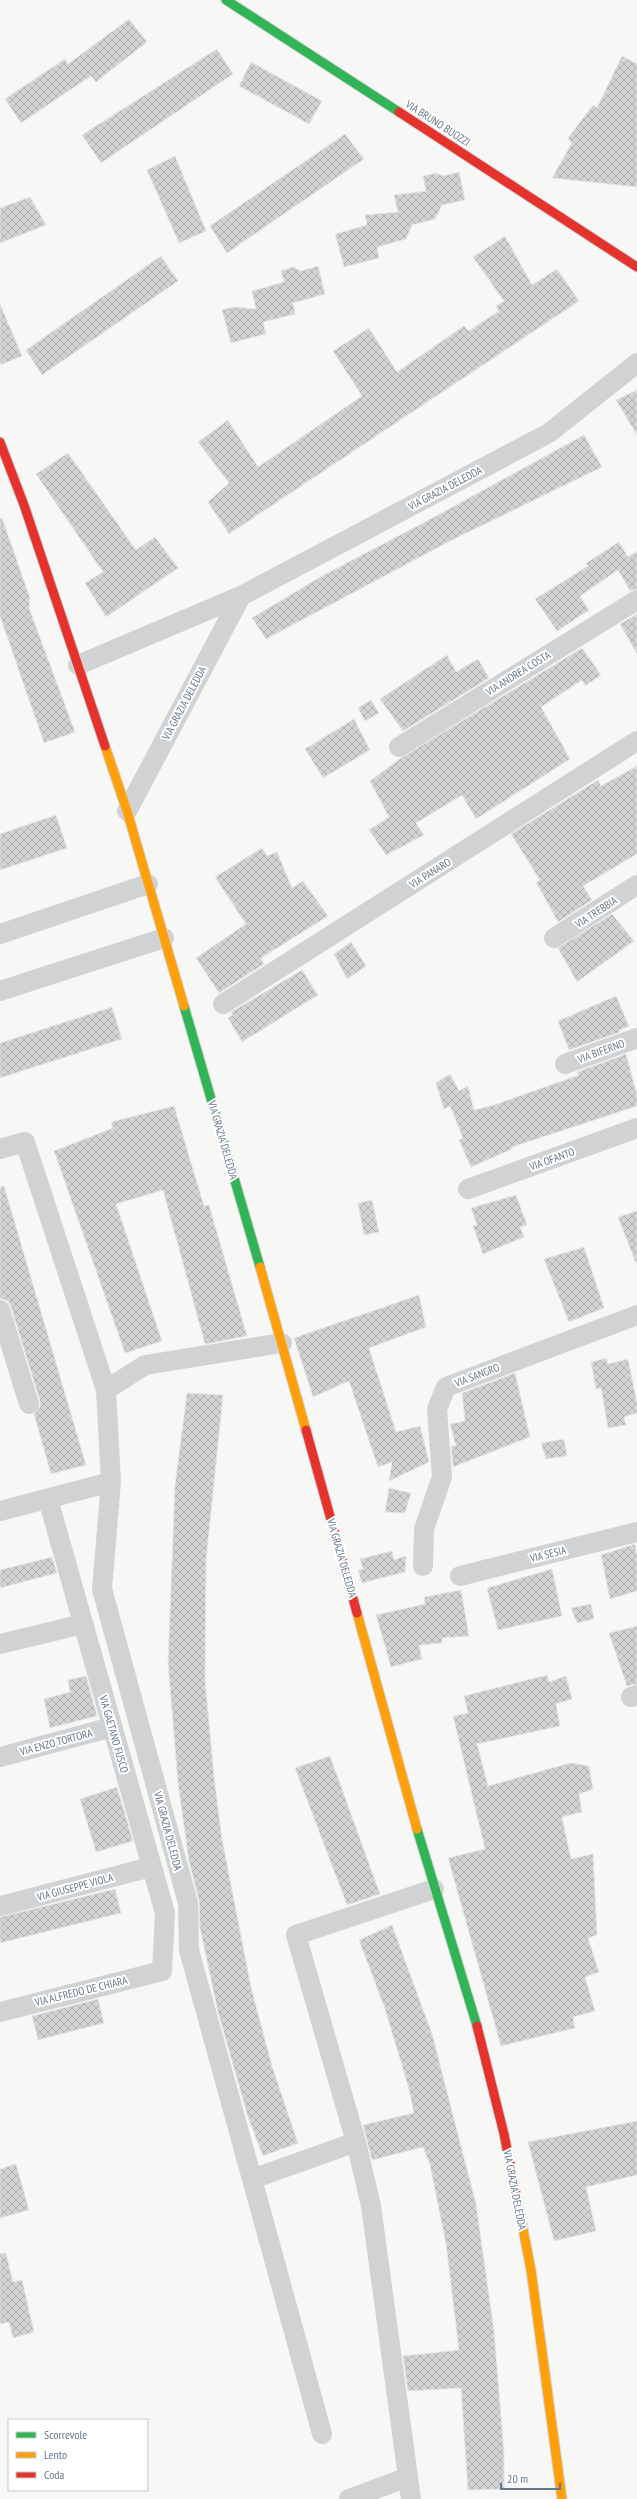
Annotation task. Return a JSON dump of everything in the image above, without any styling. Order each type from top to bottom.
[{"type":"street","name":"VIA BRUNO BUOZZI","points":[[226,0],[637,267]]},
{"type":"street","name":"VIA GRAZIA DELEDDA","points":[[78,666],[241,596],[549,433],[637,363]]},
{"type":"street","name":"VIA GRAZIA DELEDDA","points":[[0,442],[24,505],[127,811],[282,1343],[434,1889],[472,2007],[506,2141],[531,2270],[562,2499]]},
{"type":"street","name":"VIA GRAZIA DELEDDA","points":[[127,811],[241,596]]},
{"type":"street","name":"VIA ANDREA COSTA","points":[[399,747],[637,600]]},
{"type":"street","name":"VIA PANARO","points":[[223,1004],[637,741]]},
{"type":"street","points":[[0,934],[148,884]]},
{"type":"street","name":"VIA TREBBIA","points":[[554,938],[637,885]]},
{"type":"street","points":[[0,991],[164,938]]},
{"type":"street","name":"VIA BIFERNO","points":[[565,1064],[637,1038]]},
{"type":"street","name":"VIA OFANTO","points":[[468,1189],[637,1128]]},
{"type":"street","name":"VIA GRAZIA DELEDDA","points":[[0,1149],[25,1142],[106,1390],[111,1482],[102,1589],[188,1903],[188,1950],[322,2434]]},
{"type":"street","points":[[0,1310],[29,1404]]},
{"type":"street","name":"VIA SANGRO","points":[[422,1566],[424,1529],[442,1477],[437,1409],[446,1386],[637,1314]]},
{"type":"street","points":[[106,1390],[145,1365],[282,1343]]},
{"type":"street","points":[[0,1511],[111,1482]]},
{"type":"street","name":"VIA GAETANO FUSCO","points":[[48,1499],[165,1913],[162,1971]]},
{"type":"street","name":"VIA SESIA","points":[[460,1576],[637,1532]]},
{"type":"street","points":[[0,1644],[83,1624]]},
{"type":"street","name":"VIA ENZO TORTORA","points":[[0,1756],[112,1727]]},
{"type":"street","name":"VIA GIUSEPPE VIOLA","points":[[0,1906],[151,1867]]},
{"type":"street","points":[[411,2499],[371,2206],[356,2142],[296,1935],[434,1889]]},
{"type":"street","name":"VIA ALFREDO DE CHIARA","points":[[0,2012],[162,1971]]},
{"type":"street","points":[[252,2179],[356,2142]]},
{"type":"street","points":[[349,2499],[408,2477]]},
{"type":"building","points":[[129,19],[147,42],[96,82],[91,76],[21,123],[5,99],[65,59],[68,64]]},
{"type":"building","points":[[217,49],[233,74],[101,163],[82,135]]},
{"type":"building","points":[[622,56],[637,64],[637,187],[552,178],[572,143],[568,138],[593,105],[597,108]]},
{"type":"building","points":[[251,62],[322,101],[309,124],[239,86]]},
{"type":"building","points":[[345,134],[364,159],[227,253],[210,226]]},
{"type":"building","points":[[175,156],[206,231],[179,243],[147,170]]},
{"type":"building","points":[[459,172],[465,200],[442,205],[435,219],[412,225],[406,239],[377,247],[379,258],[344,267],[335,234],[367,225],[365,215],[398,212],[394,195],[426,191],[423,176],[436,173],[443,176]]},
{"type":"building","points":[[30,197],[46,225],[0,243],[0,208]]},
{"type":"building","points":[[505,236],[532,285],[557,269],[579,301],[229,534],[208,502],[229,483],[198,442],[228,420],[258,467],[362,396],[333,351],[369,328],[397,372],[464,326],[469,331],[499,311],[496,306],[504,301],[473,257]]},
{"type":"building","points":[[161,256],[178,281],[42,375],[26,350]]},
{"type":"building","points":[[318,266],[325,294],[293,303],[295,314],[263,322],[266,334],[231,343],[222,310],[233,307],[256,309],[252,291],[284,282],[281,271],[293,267],[301,271]]},
{"type":"building","points":[[0,304],[22,356],[0,365]]},
{"type":"building","points":[[637,390],[637,435],[616,400]]},
{"type":"building","points":[[584,435],[602,467],[450,541],[266,639],[252,618],[322,576],[427,521]]},
{"type":"building","points":[[68,453],[136,550],[155,537],[178,568],[106,617],[85,583],[103,572],[36,474]]},
{"type":"building","points":[[2,518],[30,598],[29,608],[75,732],[44,743],[0,616],[0,519]]},
{"type":"building","points":[[619,542],[628,557],[637,551],[637,589],[630,591],[618,570],[580,596],[589,610],[557,631],[535,599],[588,566],[586,563]]},
{"type":"building","points":[[637,614],[637,654],[620,624]]},
{"type":"building","points":[[582,648],[601,675],[585,686],[582,680],[541,707],[570,759],[476,819],[462,795],[416,823],[424,835],[386,855],[369,830],[389,817],[370,781],[401,758]]},
{"type":"building","points":[[447,655],[456,672],[478,659],[489,678],[403,731],[380,699]]},
{"type":"building","points":[[371,700],[379,713],[365,721],[358,708]]},
{"type":"building","points":[[354,719],[370,750],[323,778],[305,749]]},
{"type":"building","points":[[637,766],[637,854],[583,886],[592,900],[558,922],[536,882],[540,880],[511,834],[598,780],[601,786]]},
{"type":"building","points":[[56,815],[67,848],[0,870],[0,834]]},
{"type":"building","points":[[262,848],[267,856],[277,852],[292,888],[303,881],[328,916],[261,958],[264,964],[219,993],[196,958],[246,924],[215,877]]},
{"type":"building","points":[[612,914],[634,941],[577,982],[558,948]]},
{"type":"building","points":[[351,942],[366,966],[347,979],[334,954]]},
{"type":"building","points":[[302,970],[318,995],[242,1042],[228,1018],[233,1015],[231,1012]]},
{"type":"building","points":[[616,996],[629,1026],[619,1030],[620,1032],[569,1050],[558,1021]]},
{"type":"building","points":[[112,1007],[122,1039],[0,1078],[0,1043]]},
{"type":"building","points":[[626,1054],[637,1095],[637,1106],[512,1147],[512,1149],[471,1167],[459,1140],[463,1138],[450,1106],[444,1109],[436,1083],[450,1074],[459,1091],[468,1086],[474,1110],[494,1105],[579,1075],[577,1072]]},
{"type":"building","points":[[174,1106],[204,1206],[209,1205],[247,1336],[205,1344],[163,1190],[116,1204],[162,1341],[125,1353],[54,1151],[113,1128],[111,1122]]},
{"type":"building","points":[[4,1186],[86,1465],[51,1474],[34,1414],[40,1407],[40,1401],[11,1307],[8,1301],[0,1298],[0,1187]]},
{"type":"building","points":[[516,1195],[527,1225],[520,1227],[524,1237],[483,1254],[473,1226],[477,1225],[471,1208]]},
{"type":"building","points":[[372,1200],[379,1232],[364,1235],[358,1203]]},
{"type":"building","points":[[637,1211],[637,1262],[636,1263],[618,1217]]},
{"type":"building","points":[[584,1247],[604,1308],[569,1322],[544,1259]]},
{"type":"building","points":[[419,1295],[426,1327],[369,1348],[396,1432],[420,1426],[429,1462],[389,1481],[392,1462],[378,1467],[349,1381],[313,1397],[294,1338]]},
{"type":"building","points":[[606,1358],[608,1364],[628,1359],[637,1403],[637,1413],[624,1417],[626,1425],[608,1428],[601,1388],[596,1389],[591,1362]]},
{"type":"building","points":[[515,1373],[530,1437],[453,1467],[451,1446],[456,1446],[450,1424],[465,1421],[462,1393]]},
{"type":"building","points":[[187,1393],[223,1395],[206,1561],[205,1681],[214,1776],[222,1839],[251,1987],[272,2066],[298,2143],[263,2156],[248,2117],[218,2012],[200,1928],[199,1900],[189,1861],[178,1783],[168,1663],[175,1485]]},
{"type":"building","points":[[564,1439],[567,1456],[546,1459],[541,1443]]},
{"type":"building","points":[[389,1488],[411,1493],[405,1513],[385,1512]]},
{"type":"building","points":[[635,1544],[637,1556],[637,1591],[610,1599],[601,1555]]},
{"type":"building","points":[[392,1551],[394,1560],[406,1556],[405,1572],[362,1583],[358,1570],[363,1569],[360,1559]]},
{"type":"building","points":[[52,1557],[57,1573],[0,1588],[0,1570]]},
{"type":"building","points":[[552,1569],[562,1616],[498,1630],[487,1588]]},
{"type":"building","points":[[461,1590],[469,1636],[442,1638],[442,1643],[419,1645],[422,1659],[391,1667],[376,1615],[425,1604],[424,1597]]},
{"type":"building","points":[[591,1604],[594,1619],[577,1623],[571,1608]]},
{"type":"building","points":[[637,1626],[637,1684],[627,1686],[609,1633]]},
{"type":"building","points":[[547,1675],[549,1682],[566,1676],[572,1699],[556,1704],[560,1726],[477,1744],[488,1786],[570,1763],[589,1766],[593,1789],[579,1794],[582,1812],[562,1817],[571,1859],[593,1854],[597,1935],[588,1938],[599,1972],[585,1977],[595,2011],[573,2017],[575,2028],[501,2046],[448,1858],[485,1849],[453,1716],[468,1713],[464,1696]]},
{"type":"building","points":[[86,1676],[97,1716],[50,1728],[44,1699],[70,1692],[68,1680]]},
{"type":"building","points":[[330,1756],[380,1894],[347,1905],[295,1768]]},
{"type":"building","points":[[117,1787],[133,1841],[96,1852],[80,1799]]},
{"type":"building","points":[[115,1889],[121,1913],[0,1943],[0,1917]]},
{"type":"building","points":[[392,1925],[432,2034],[476,2204],[494,2331],[504,2453],[504,2489],[468,2490],[461,2388],[408,2391],[403,2356],[459,2350],[446,2244],[430,2165],[423,2147],[372,2160],[363,2125],[414,2113],[409,2089],[385,2009],[359,1940]]},
{"type":"building","points":[[98,1999],[104,2023],[38,2040],[32,2016]]},
{"type":"building","points":[[637,2121],[637,2175],[586,2187],[596,2231],[554,2241],[528,2142]]},
{"type":"building","points":[[16,2164],[29,2210],[0,2218],[0,2169]]},
{"type":"building","points":[[6,2253],[13,2282],[22,2280],[34,2332],[13,2338],[9,2322],[0,2324],[0,2254]]},
{"type":"traffic: fast","points":[[226,0],[399,112]]},
{"type":"traffic: fast","points":[[184,1006],[260,1267]]},
{"type":"traffic: fast","points":[[417,1829],[477,2026]]},
{"type":"traffic: slow","points":[[105,746],[127,811],[184,1006]]},
{"type":"traffic: slow","points":[[260,1267],[306,1430]]},
{"type":"traffic: slow","points":[[357,1613],[417,1829]]},
{"type":"traffic: slow","points":[[522,2224],[531,2270],[562,2499]]},
{"type":"traffic: jam","points":[[399,112],[637,267]]},
{"type":"traffic: jam","points":[[0,442],[24,505],[105,746]]},
{"type":"traffic: jam","points":[[306,1430],[357,1613]]},
{"type":"traffic: jam","points":[[477,2026],[504,2134],[522,2224]]}]
